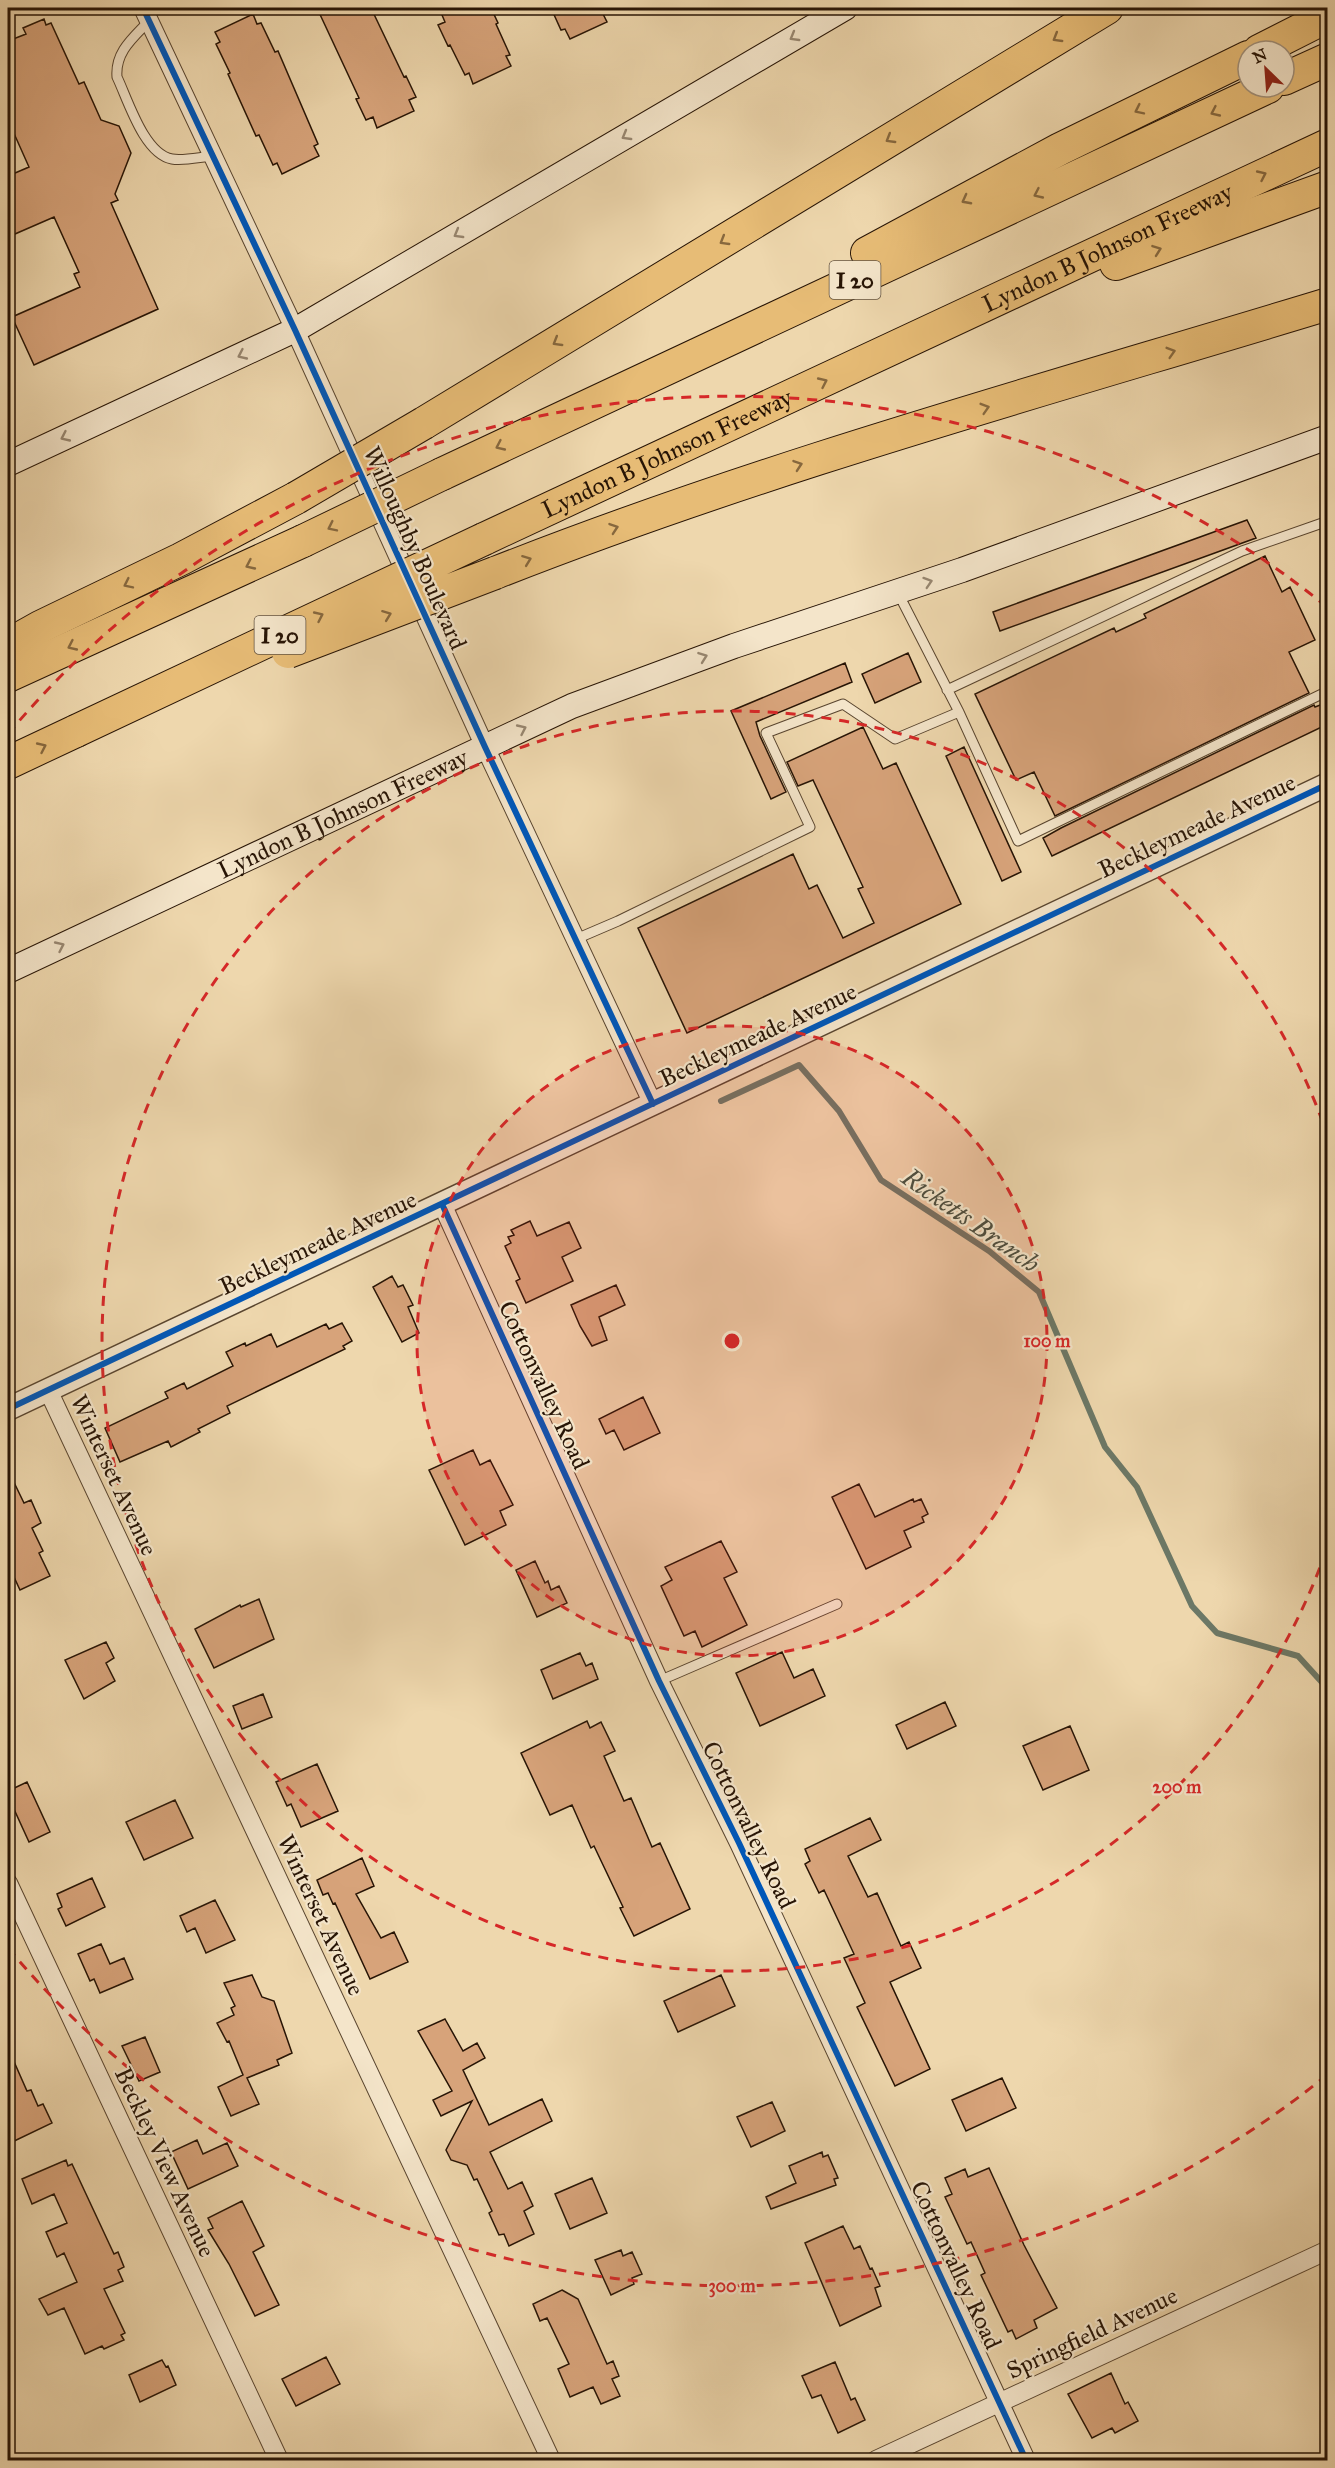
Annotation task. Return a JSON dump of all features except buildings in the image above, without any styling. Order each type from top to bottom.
[{"type":"highway","points":[[8,645],[40,627],[181,559],[296,498],[424,423],[1107,8]]},
{"type":"highway","points":[[1283,39],[1328,16]]},
{"type":"highway","points":[[1296,74],[1328,59]]},
{"type":"highway","points":[[546,425],[1060,149],[1236,63]]},
{"type":"highway","name":"I 20","points":[[8,676],[303,541],[1242,99]]},
{"type":"highway","name":"Lyndon B Johnson Freeway","points":[[8,763],[1328,145]]},
{"type":"highway","points":[[943,326],[1328,187]]},
{"type":"highway","points":[[76,731],[570,544],[813,460],[1328,304]]},
{"type":"main road","points":[[8,464],[296,330],[844,8]]},
{"type":"main road","name":"Lyndon B Johnson Freeway","points":[[8,971],[572,706],[734,646],[898,592],[1328,437]]},
{"type":"street","name":"Willoughby Boulevard","points":[[146,14],[296,330],[485,747],[653,1104]]},
{"type":"street","name":"Beckleymeade Avenue","points":[[8,1409],[1328,784]]},
{"type":"street","name":"Cottonvalley Road","points":[[441,1204],[659,1681],[739,1843],[1026,2460]]},
{"type":"street","name":"Winterset Avenue","points":[[48,1390],[551,2460]]},
{"type":"street","name":"Beckley View Avenue","points":[[8,1883],[279,2460]]},
{"type":"street","name":"Springfield Avenue","points":[[876,2460],[1328,2250]]},
{"type":"lane","points":[[146,14],[121,51],[116,67],[117,77],[149,146],[160,155],[173,159],[213,156]]},
{"type":"lane","points":[[947,690],[1242,551],[1328,521]]},
{"type":"lane","points":[[898,592],[959,712],[1018,841],[1328,691]]},
{"type":"lane","points":[[576,939],[618,921],[810,827],[766,733],[843,704],[895,739],[959,712]]},
{"type":"lane","points":[[659,1681],[837,1604]]},
{"type":"waterway","name":"Ricketts Branch","points":[[721,1101],[799,1065],[839,1111],[881,1180],[989,1251],[1039,1292],[1105,1447],[1137,1487],[1192,1606],[1217,1633],[1298,1656],[1328,1689]]},
{"type":"cycle path","points":[[143,8],[295,330],[485,747],[653,1104]]},
{"type":"cycle path","points":[[8,1409],[1328,784]]},
{"type":"cycle path","points":[[442,1204],[659,1681],[739,1843],[1026,2460]]}]
